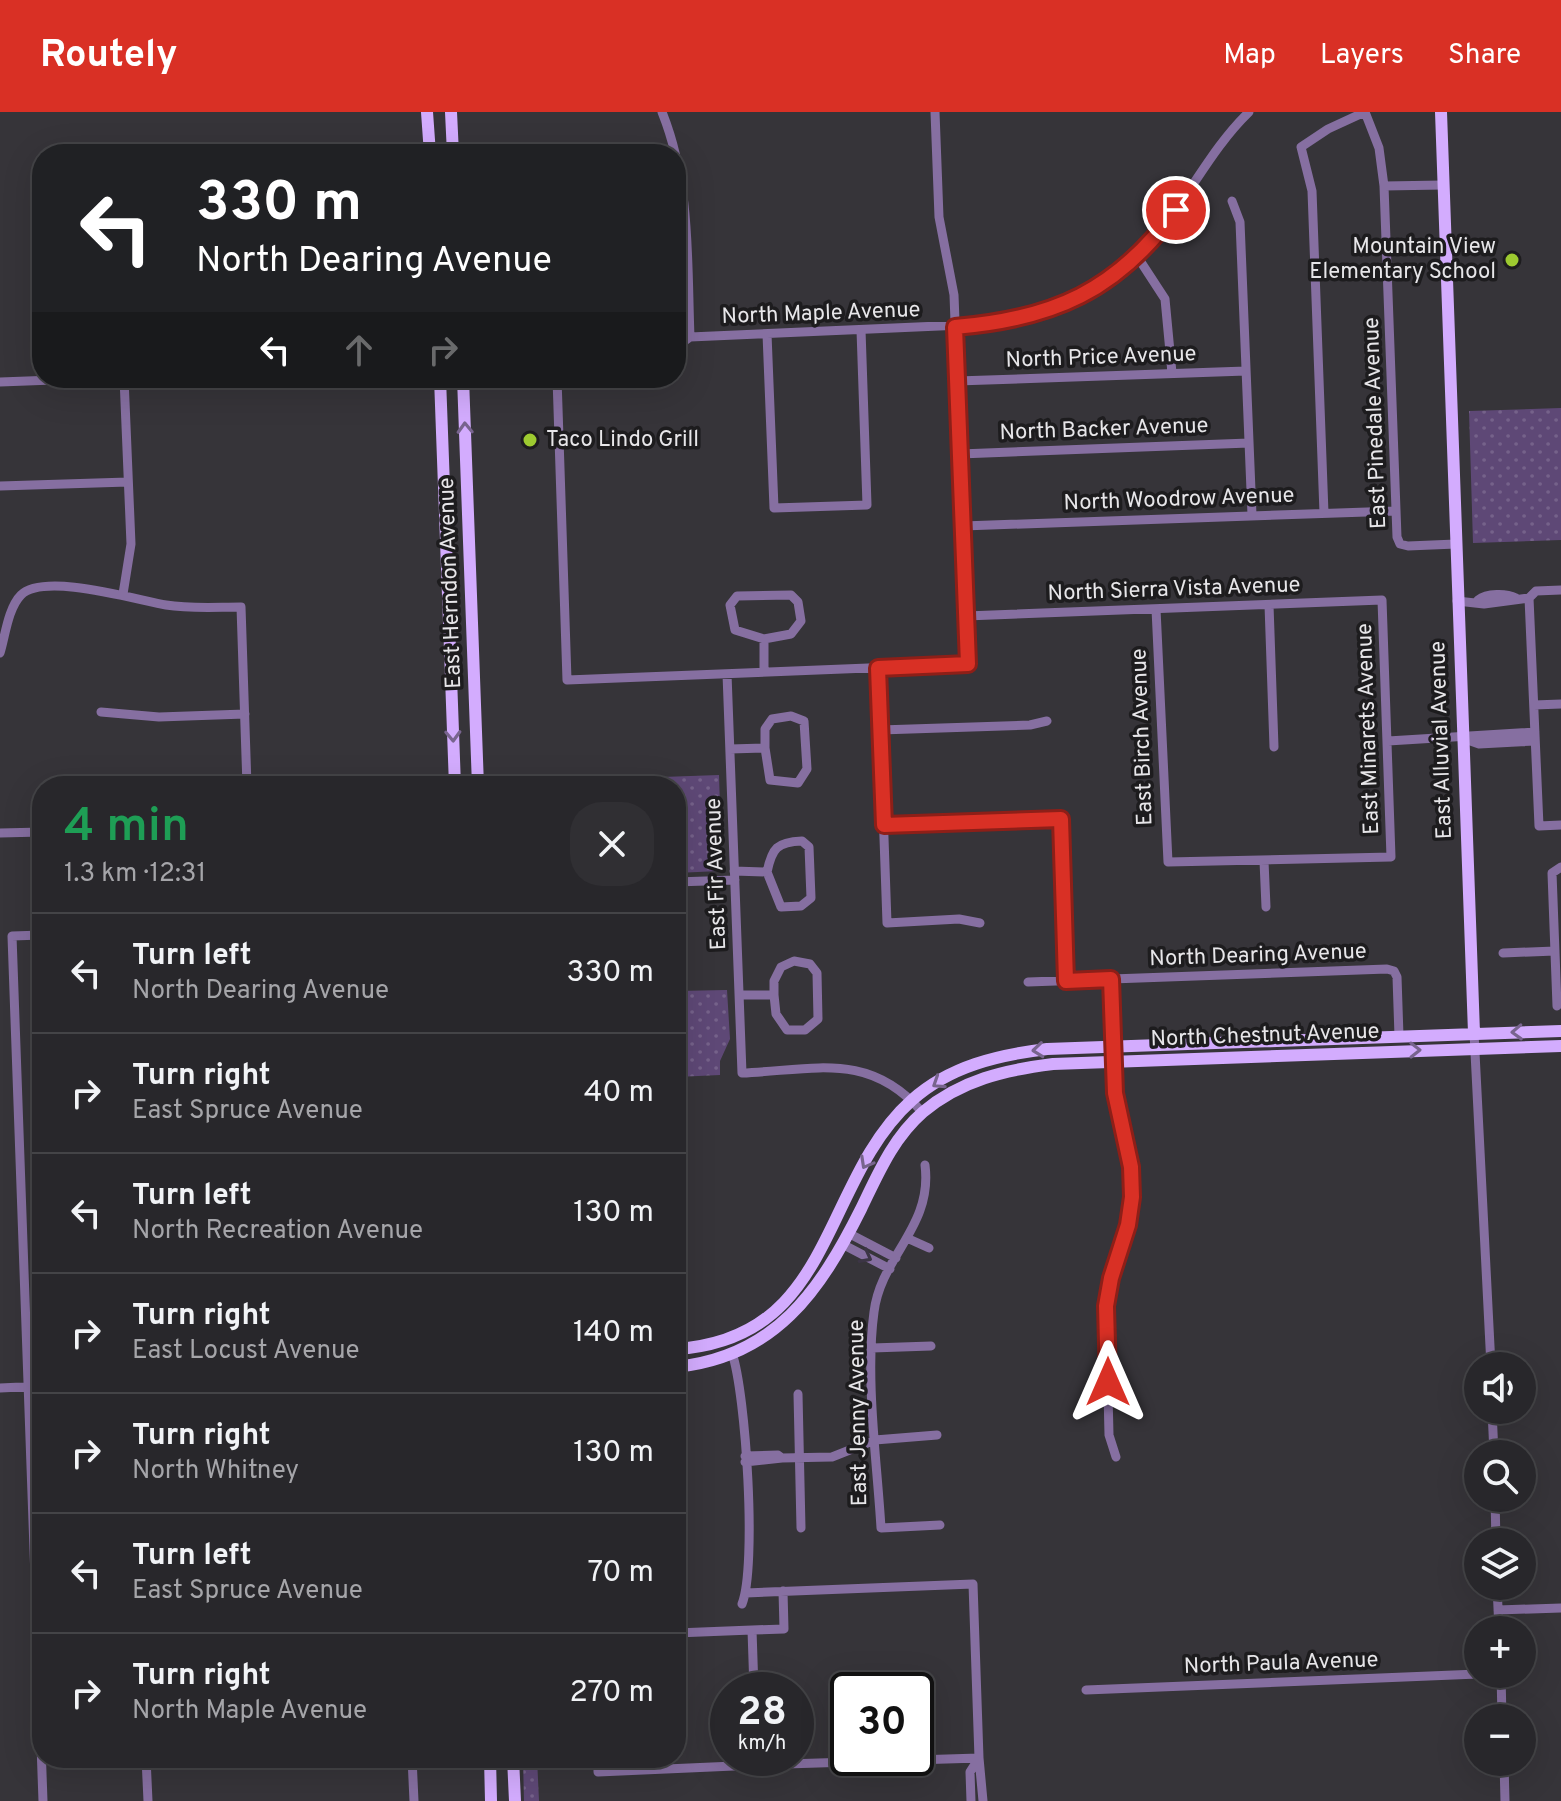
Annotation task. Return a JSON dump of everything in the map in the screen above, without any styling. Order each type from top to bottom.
[{"type":"main road","points":[[427,112],[429,144]]},
{"type":"main road","points":[[451,112],[453,144]]},
{"type":"main road","name":"East Alluvial Avenue","points":[[1441,112],[1474,1033]]},
{"type":"main road","name":"East Herndon Avenue","points":[[440,388],[455,776]]},
{"type":"main road","name":"East Herndon Avenue","points":[[463,388],[478,776]]},
{"type":"main road","name":"North Chestnut Avenue","points":[[686,1347],[731,1337],[778,1308],[809,1273],[873,1151],[912,1101],[946,1077],[1004,1055],[1113,1047],[1561,1031]]},
{"type":"main road","name":"North Chestnut Avenue","points":[[686,1364],[732,1353],[785,1321],[818,1285],[888,1156],[922,1112],[957,1088],[998,1073],[1053,1064],[1561,1046]]},
{"type":"main road","points":[[732,1353],[737,1342],[773,1322],[797,1300],[821,1251]]},
{"type":"main road","points":[[686,1358],[724,1348],[731,1337]]},
{"type":"main road","points":[[490,1768],[491,1801]]},
{"type":"main road","points":[[513,1768],[515,1801]]},
{"type":"street","points":[[662,112],[675,144]]},
{"type":"street","points":[[557,388],[567,680],[968,664],[954,295],[939,217],[935,112]]},
{"type":"street","name":"North Maple Avenue","points":[[686,335],[955,327],[1014,319],[1082,296],[1116,277],[1163,228],[1225,137],[1249,112]]},
{"type":"street","points":[[1324,513],[1312,191],[1301,147],[1328,129],[1365,112]]},
{"type":"street","name":"East Pinedale Avenue","points":[[1365,112],[1379,148],[1384,186],[1396,511],[1400,544],[1456,544]]},
{"type":"street","points":[[1384,186],[1443,185]]},
{"type":"street","points":[[1232,201],[1240,222],[1252,515]]},
{"type":"street","points":[[686,235],[690,337]]},
{"type":"street","points":[[1137,256],[1165,299],[1172,373]]},
{"type":"street","points":[[767,334],[774,508],[867,505],[861,330]]},
{"type":"street","name":"North Maple Avenue","points":[[686,340],[690,337]]},
{"type":"street","name":"North Price Avenue","points":[[957,381],[1246,371]]},
{"type":"street","points":[[0,382],[32,381]]},
{"type":"street","points":[[123,594],[131,554],[124,388]]},
{"type":"street","name":"North Backer Avenue","points":[[960,454],[1249,443]]},
{"type":"street","points":[[0,486],[128,482]]},
{"type":"street","name":"North Woodrow Avenue","points":[[963,526],[1396,511]]},
{"type":"street","points":[[0,653],[15,604],[22,593],[33,589],[76,588],[123,594],[168,605],[241,607],[247,776]]},
{"type":"street","points":[[1457,601],[1478,600],[1483,596],[1529,598],[1536,591],[1561,590]]},
{"type":"street","points":[[791,595],[798,602],[801,621],[791,634],[764,639],[735,630],[730,605],[737,596],[791,595]]},
{"type":"street","points":[[1529,598],[1539,826],[1561,825]]},
{"type":"street","name":"North Sierra Vista Avenue","points":[[966,616],[1382,600]]},
{"type":"street","name":"East Minarets Avenue","points":[[1264,861],[1391,857],[1382,600]]},
{"type":"street","points":[[1269,605],[1274,747]]},
{"type":"street","name":"East Birch Avenue","points":[[1156,609],[1168,862],[1264,861]]},
{"type":"street","points":[[764,639],[764,672]]},
{"type":"street","points":[[878,668],[887,923],[959,919],[980,923]]},
{"type":"street","name":"East Fir Avenue","points":[[727,674],[742,1073],[859,1071],[888,1080],[912,1101]]},
{"type":"street","points":[[1534,705],[1561,704]]},
{"type":"street","points":[[101,712],[159,717],[245,714]]},
{"type":"street","points":[[791,716],[804,721],[807,769],[798,783],[770,780],[765,748],[765,729],[772,719],[791,716]]},
{"type":"street","points":[[880,730],[1030,725],[1047,721]]},
{"type":"street","points":[[1388,741],[1462,738],[1479,733],[1535,737]]},
{"type":"street","points":[[730,749],[765,748]]},
{"type":"street","points":[[884,825],[1061,819],[1066,981]]},
{"type":"street","points":[[0,833],[32,832]]},
{"type":"street","points":[[802,841],[809,847],[811,898],[801,906],[781,907],[767,872],[772,850],[782,842],[802,841]]},
{"type":"street","points":[[1264,861],[1266,907]]},
{"type":"street","points":[[1557,1006],[1558,968],[1552,873],[1561,867]]},
{"type":"street","points":[[686,881],[767,872]]},
{"type":"street","points":[[32,935],[12,936],[32,1497]]},
{"type":"street","points":[[1503,953],[1555,951]]},
{"type":"street","points":[[794,961],[810,964],[817,973],[818,1019],[813,1026],[787,1030],[776,1014],[774,995],[774,981],[781,967],[794,961]]},
{"type":"street","name":"North Dearing Avenue","points":[[1028,982],[1394,971],[1399,1036]]},
{"type":"street","points":[[1111,979],[1115,1093],[1131,1167],[1132,1197],[1128,1225],[1111,1278],[1106,1306],[1109,1435],[1116,1457]]},
{"type":"street","points":[[739,995],[774,995]]},
{"type":"street","name":"East Alluvial Avenue","points":[[1474,1033],[1490,1352]]},
{"type":"street","points":[[912,1101],[922,1112]]},
{"type":"street","name":"East Jenny Avenue","points":[[925,1165],[926,1193],[921,1214],[890,1269],[874,1310],[875,1440],[881,1528],[940,1525]]},
{"type":"street","points":[[845,1238],[896,1258]]},
{"type":"street","points":[[845,1238],[890,1269]]},
{"type":"street","points":[[909,1239],[929,1248]]},
{"type":"street","points":[[872,1348],[931,1346]]},
{"type":"street","points":[[732,1353],[743,1396],[746,1593],[742,1604]]},
{"type":"street","points":[[0,1388],[32,1387]]},
{"type":"street","points":[[798,1394],[801,1528]]},
{"type":"street","points":[[745,1459],[778,1455],[782,1458],[832,1457],[875,1440],[937,1435]]},
{"type":"street","points":[[746,1593],[973,1584],[983,1801]]},
{"type":"street","points":[[686,1633],[784,1629],[783,1591]]},
{"type":"street","points":[[1498,1600],[1498,1616]]},
{"type":"street","points":[[1498,1610],[1561,1608]]},
{"type":"street","points":[[752,1630],[753,1672]]},
{"type":"street","name":"North Paula Avenue","points":[[1086,1690],[1464,1675]]},
{"type":"street","points":[[814,1761],[979,1758]]},
{"type":"street","points":[[971,1801],[970,1772],[979,1758]]},
{"type":"street","points":[[686,1766],[710,1765]]},
{"type":"street","points":[[42,1768],[43,1801]]},
{"type":"street","points":[[146,1768],[148,1801]]},
{"type":"street","points":[[412,1768],[414,1801]]},
{"type":"street","points":[[598,1768],[598,1772],[662,1768]]},
{"type":"street","points":[[1504,1776],[1505,1801]]},
{"type":"shaded area","points":[[1561,408],[1561,540],[1473,543],[1469,411]]},
{"type":"shaded area","points":[[719,775],[722,868],[719,871],[686,873],[686,776]]},
{"type":"shaded area","points":[[727,990],[730,1039],[720,1061],[720,1075],[686,1077],[686,991]]},
{"type":"shaded area","points":[[523,1768],[537,1768],[539,1801],[524,1801]]},
{"type":"place","name":"Mountain View Elementary School","points":[[1512,260]]},
{"type":"place","name":"Taco Lindo Grill","points":[[530,440]]},
{"type":"route","points":[[1108,1382],[1106,1306],[1111,1278],[1128,1225],[1132,1197],[1131,1167],[1115,1093],[1111,979],[1066,981],[1061,819],[884,825],[878,668],[968,664],[955,327],[1014,319],[1082,296],[1116,277],[1176,210]]}]
